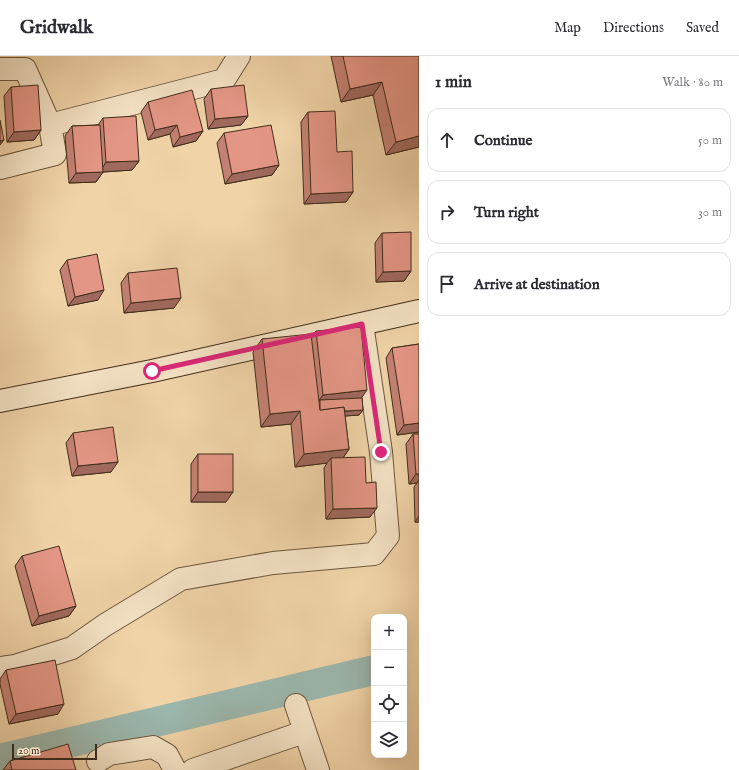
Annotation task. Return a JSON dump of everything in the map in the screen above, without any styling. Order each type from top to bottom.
[{"type":"street","points":[[50,124],[224,80],[239,56]]},
{"type":"street","points":[[0,69],[25,69],[50,124],[55,154],[0,168]]},
{"type":"street","points":[[0,401],[152,371],[419,310]]},
{"type":"street","points":[[0,668],[15,666],[72,648],[105,625],[181,579],[273,563],[374,554],[388,536],[381,452],[362,324]]},
{"type":"street","points":[[296,705],[318,770]]},
{"type":"street","points":[[193,770],[304,732]]},
{"type":"street","points":[[98,760],[109,754],[153,747],[167,754],[175,770]]},
{"type":"building","points":[[343,56],[419,56],[419,136],[396,142],[382,82],[350,89]]},
{"type":"building","points":[[38,85],[41,130],[14,132],[11,87]]},
{"type":"building","points":[[244,85],[248,116],[215,119],[211,89]]},
{"type":"building","points":[[192,90],[203,131],[180,137],[177,125],[155,130],[148,102]]},
{"type":"building","points":[[335,111],[337,152],[352,151],[353,192],[311,194],[308,112]]},
{"type":"building","points":[[136,116],[139,161],[106,162],[103,118]]},
{"type":"building","points":[[0,120],[4,140],[0,141]]},
{"type":"building","points":[[100,125],[103,172],[76,173],[72,126]]},
{"type":"building","points":[[271,125],[279,165],[232,174],[224,133]]},
{"type":"building","points":[[411,232],[411,271],[383,272],[382,233]]},
{"type":"building","points":[[97,254],[104,290],[75,297],[67,260]]},
{"type":"building","points":[[177,268],[181,298],[131,303],[128,273]]},
{"type":"building","points":[[361,327],[367,390],[323,395],[316,331]]},
{"type":"building","points":[[311,334],[320,410],[344,407],[349,449],[304,454],[300,411],[270,414],[262,339]]},
{"type":"building","points":[[419,344],[419,423],[404,425],[392,348]]},
{"type":"building","points":[[362,398],[363,410],[345,411],[344,407],[320,410],[320,400]]},
{"type":"building","points":[[113,427],[118,462],[78,466],[73,433]]},
{"type":"building","points":[[413,434],[419,434],[419,474],[416,474]]},
{"type":"building","points":[[198,454],[233,454],[233,492],[198,492]]},
{"type":"building","points":[[365,457],[366,483],[376,482],[377,508],[333,509],[331,458]]},
{"type":"building","points":[[59,546],[76,606],[39,616],[22,556]]},
{"type":"building","points":[[55,660],[64,704],[16,714],[6,670]]},
{"type":"building","points":[[68,744],[76,770],[12,770],[10,761]]},
{"type":"waterway","points":[[0,759],[371,671]]},
{"type":"route","points":[[152,371],[362,324],[372,400],[381,452]]}]
